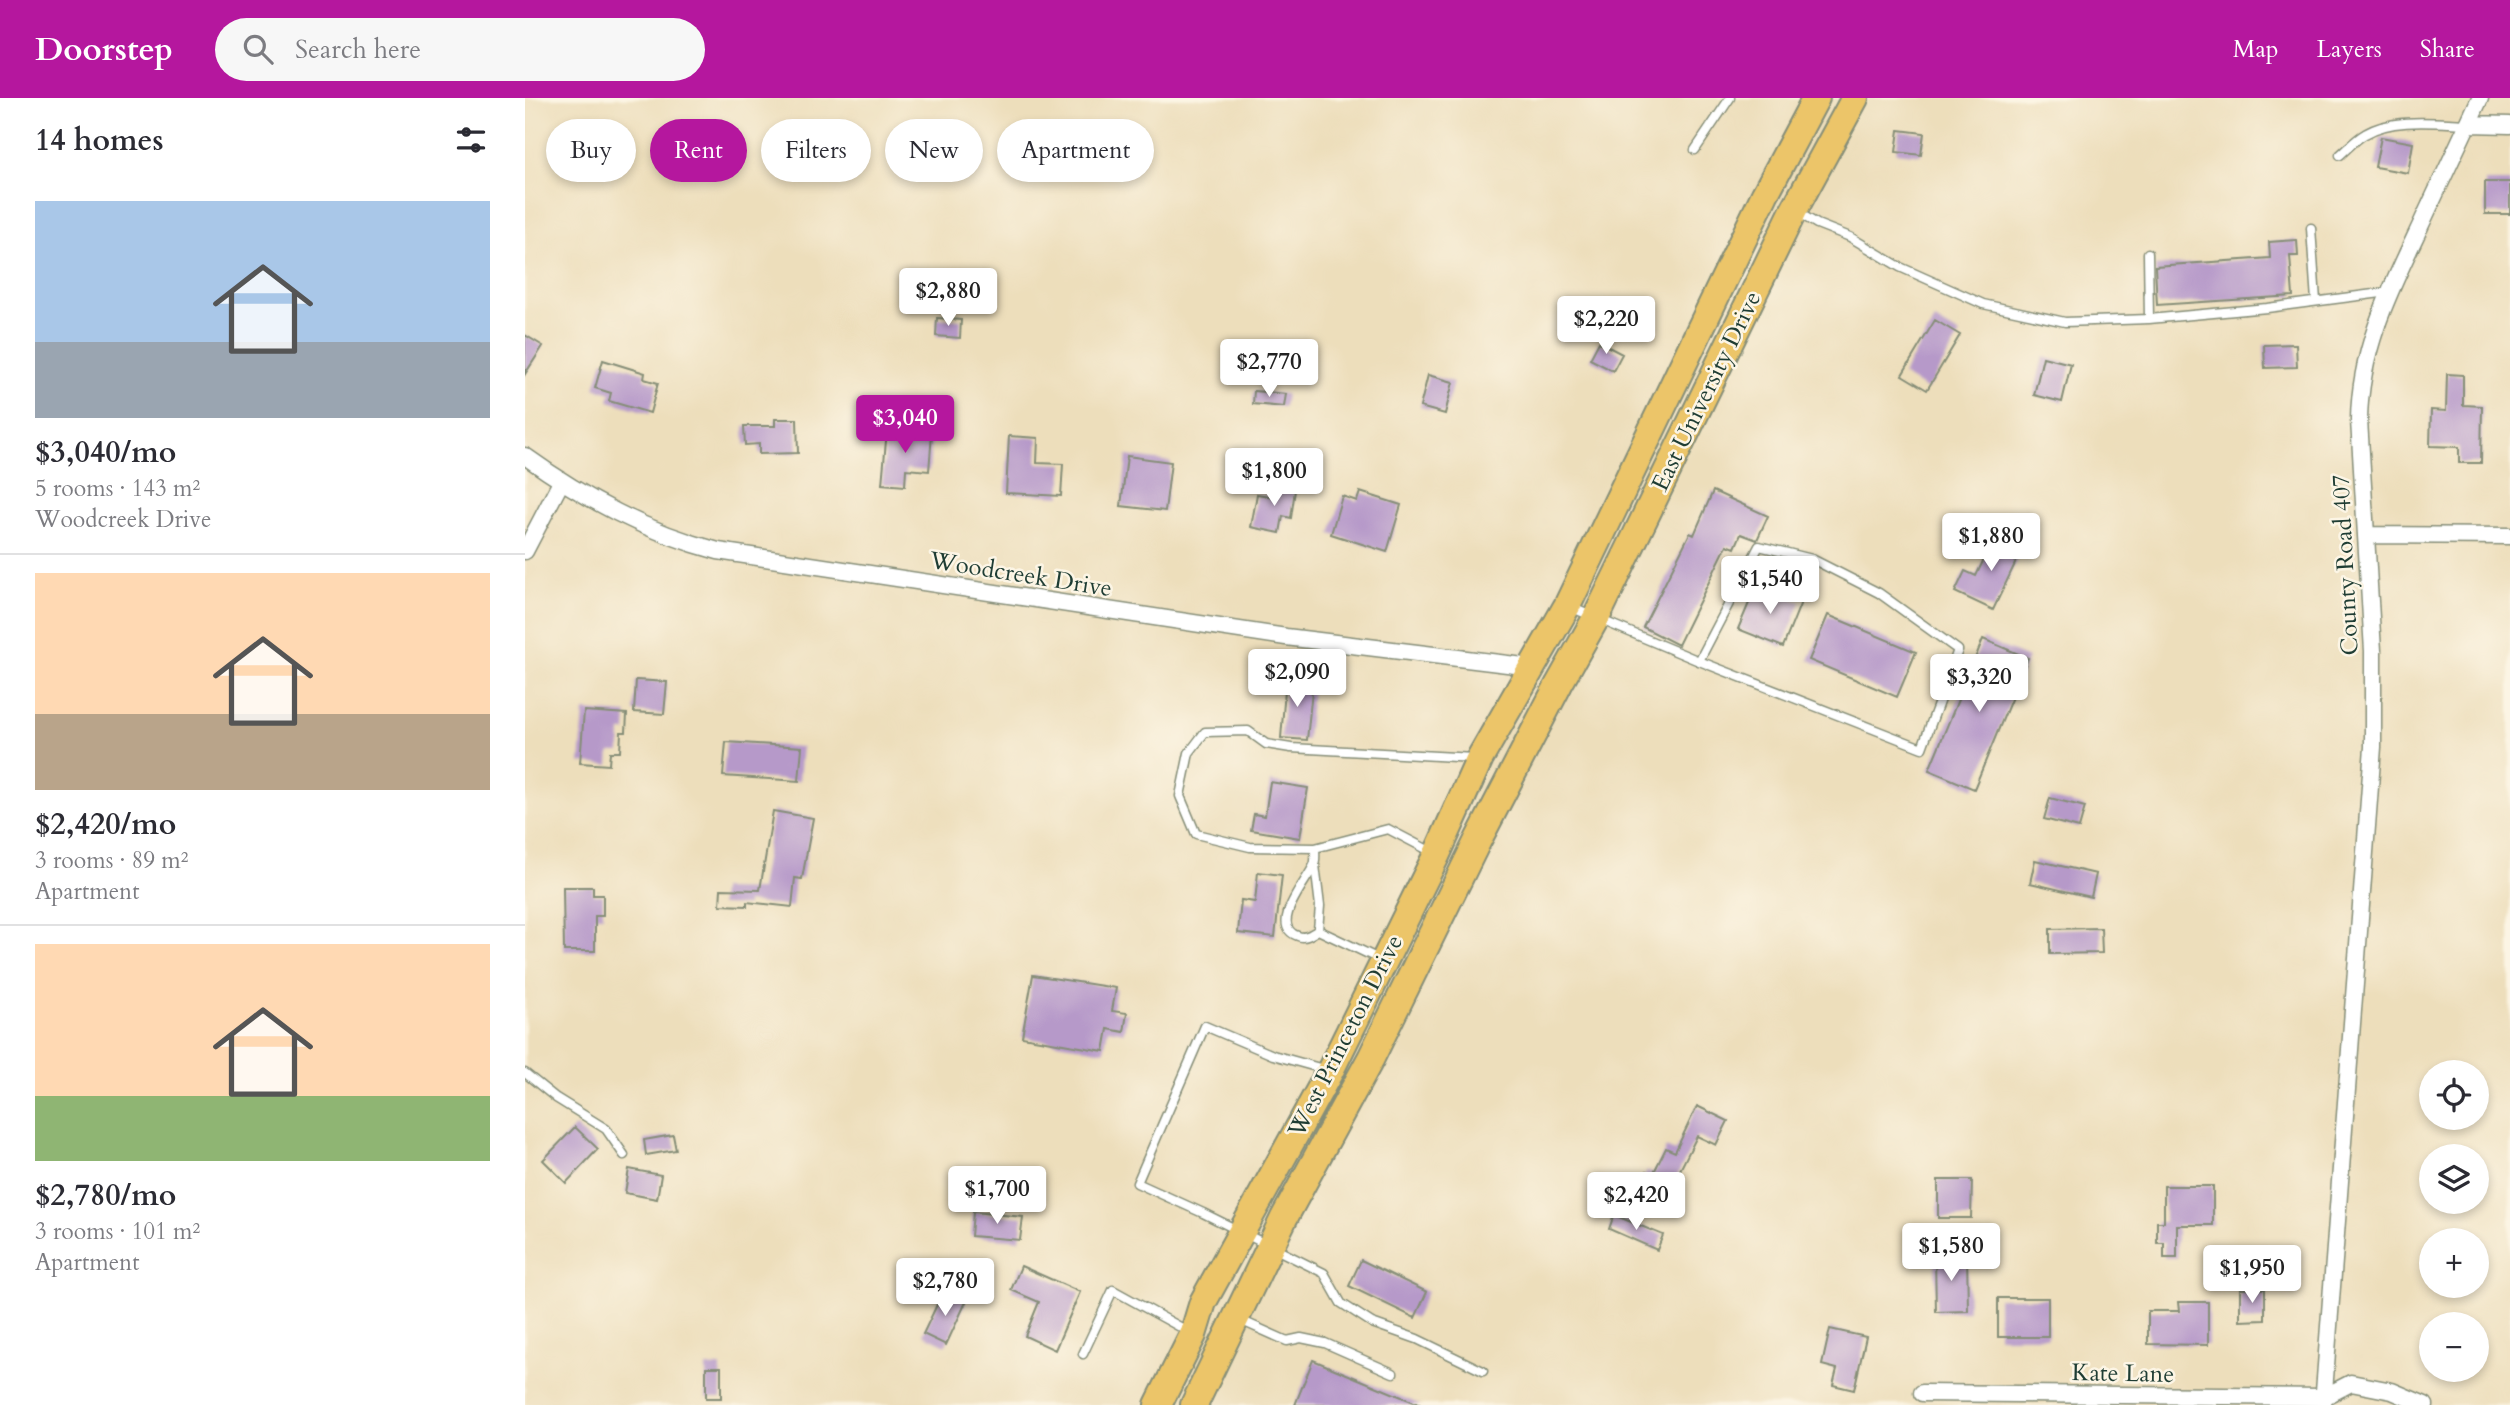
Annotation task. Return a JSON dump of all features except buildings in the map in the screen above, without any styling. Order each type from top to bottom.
[{"type":"highway","name":"East University Drive","points":[[1559,684],[1597,618],[1794,210],[1854,98]]},
{"type":"highway","name":"East University Drive","points":[[1532,667],[1567,606],[1813,99]]},
{"type":"highway","name":"West Princeton Drive","points":[[1158,1405],[1193,1335],[1203,1302],[1330,1071],[1437,854],[1480,758],[1532,667]]},
{"type":"highway","name":"West Princeton Drive","points":[[1194,1405],[1284,1219],[1371,1058],[1559,684]]},
{"type":"street","name":"County Road 407","points":[[2328,1402],[2374,713],[2360,403],[2364,365],[2389,292],[2480,98]]},
{"type":"street","points":[[2469,124],[2510,125]]},
{"type":"street","name":"Woodcreek Drive","points":[[525,456],[561,482],[641,525],[684,542],[718,551],[1286,636],[1532,667]]},
{"type":"street","points":[[525,551],[561,482]]},
{"type":"street","points":[[2366,535],[2510,536]]},
{"type":"street","points":[[2328,1402],[2351,1383],[2392,1391],[2424,1405]]},
{"type":"street","name":"Kate Lane","points":[[1922,1393],[2328,1402]]},
{"type":"lane","points":[[1695,150],[1730,98]]},
{"type":"lane","points":[[2340,155],[2367,133],[2392,125],[2411,122],[2469,124]]},
{"type":"lane","points":[[1794,210],[1817,224],[1850,237],[1900,268],[1983,304],[2065,322],[2149,319],[2267,308],[2389,292]]},
{"type":"lane","points":[[2311,228],[2316,301]]},
{"type":"lane","points":[[2148,253],[2149,319]]},
{"type":"lane","points":[[1567,606],[1699,661],[1922,748],[1958,650],[1879,593],[1812,559],[1759,546],[1699,661]]},
{"type":"lane","points":[[1437,854],[1388,829],[1315,848],[1251,846],[1196,834],[1180,796],[1189,753],[1205,732],[1248,731],[1266,744],[1291,748],[1447,759],[1480,758]]},
{"type":"lane","points":[[1315,848],[1320,906],[1318,930]]},
{"type":"lane","points":[[1315,864],[1288,911],[1286,922],[1288,929],[1297,936],[1305,937],[1318,930]]},
{"type":"lane","points":[[1318,930],[1384,961]]},
{"type":"lane","points":[[1330,1071],[1273,1055],[1205,1027],[1137,1183],[1324,1273],[1341,1303],[1371,1323],[1417,1339],[1483,1371]]},
{"type":"lane","points":[[525,1073],[555,1098],[605,1129],[624,1155]]},
{"type":"lane","points":[[1083,1354],[1113,1290],[1193,1335]]},
{"type":"lane","points":[[1238,1318],[1287,1341],[1301,1338],[1325,1343],[1393,1374]]}]
